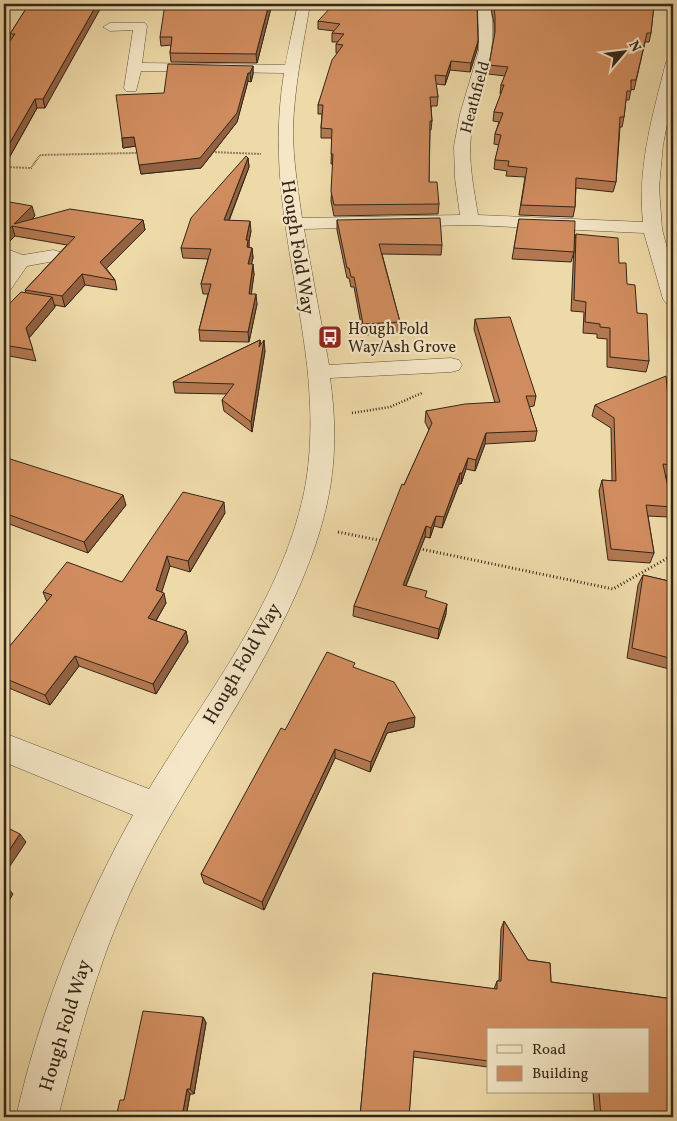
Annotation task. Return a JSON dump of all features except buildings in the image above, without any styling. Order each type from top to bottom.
[{"type":"street","points":[[4,9],[9,4]]},
{"type":"street","name":"Hough Fold Way","points":[[37,1117],[61,1024],[88,947],[156,808],[272,615],[308,526],[322,459],[323,415],[319,372],[295,224],[286,155],[284,121],[291,69],[304,4]]},
{"type":"street","name":"Heathfield","points":[[470,220],[463,170],[462,138],[468,107],[486,51],[488,34],[484,4]]},
{"type":"street","points":[[110,27],[140,26],[131,88]]},
{"type":"street","points":[[673,62],[654,150],[650,197],[652,228],[662,271],[673,299]]},
{"type":"street","points":[[134,67],[291,69]]},
{"type":"street","points":[[295,224],[470,220],[652,228]]},
{"type":"street","points":[[4,286],[12,257],[53,256]]},
{"type":"street","points":[[319,372],[451,365]]},
{"type":"street","points":[[4,747],[156,808]]},
{"type":"path","points":[[208,151],[286,155]]},
{"type":"path","points":[[4,167],[31,168],[40,154],[136,153]]},
{"type":"path","points":[[323,415],[375,411],[403,402],[428,391],[451,365]]},
{"type":"path","points":[[308,526],[384,542]]},
{"type":"path","points":[[413,548],[613,589],[673,555]]},
{"type":"place","name":"Hough Fold Way/Ash Grove","points":[[330,337]]}]
